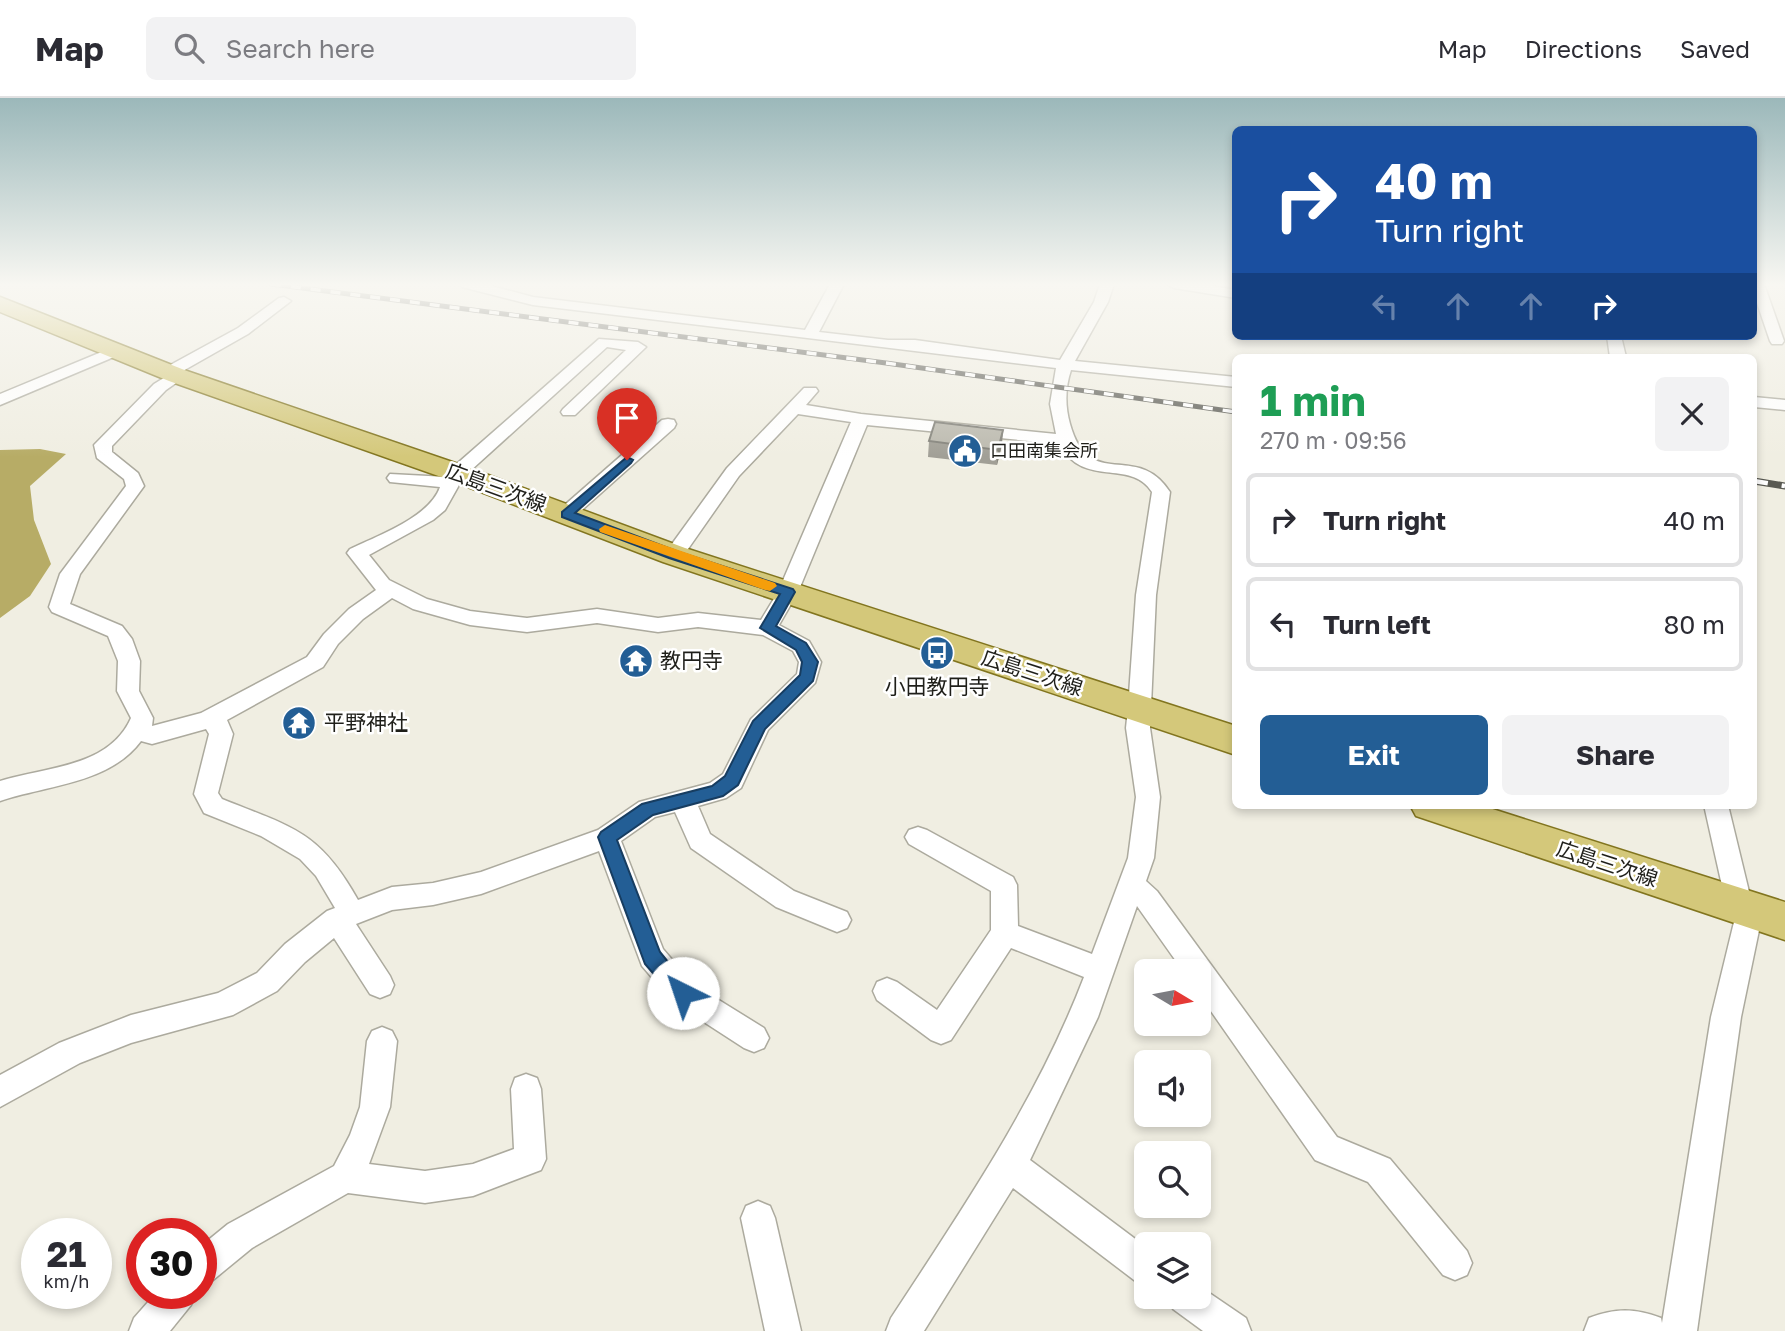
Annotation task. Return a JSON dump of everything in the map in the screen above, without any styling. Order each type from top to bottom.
[{"type":"main road","name":"広島三次線","points":[[93,342],[174,374],[674,555],[1232,740]]},
{"type":"main road","name":"広島三次線","points":[[1442,809],[1758,913]]},
{"type":"street","points":[[0,791],[8,787],[48,780],[101,760],[123,748],[138,732],[142,718],[128,691],[129,661],[124,644],[115,631],[58,607],[60,589],[80,558],[126,504],[135,486],[132,477],[103,454],[103,446],[174,374],[226,342]]},
{"type":"street","points":[[0,1092],[70,1053],[131,1029],[223,1005],[267,982],[295,953],[344,917],[392,899],[433,894],[481,883],[607,837],[648,809],[717,791],[732,781],[758,725],[807,677],[810,662],[801,646],[767,628],[698,620],[658,625],[597,615],[527,625],[470,618],[420,604],[382,585],[357,553],[413,525],[433,511],[450,492],[457,477],[604,342],[638,347],[569,412]]},
{"type":"street","points":[[861,342],[915,345],[1066,365],[1232,382]]},
{"type":"street","points":[[904,1331],[1009,1165],[1083,1017],[1141,858],[1148,797],[1138,728],[1139,709],[1146,595],[1161,492],[1157,481],[1146,474],[1094,466],[1075,457],[1066,440],[1056,399],[1066,365],[1077,342]]},
{"type":"street","points":[[0,400],[116,351]]},
{"type":"street","points":[[674,555],[733,472],[810,391]]},
{"type":"street","points":[[1757,402],[1785,405]]},
{"type":"street","points":[[794,408],[861,419],[1066,440]]},
{"type":"street","points":[[767,628],[788,592],[861,419]]},
{"type":"street","points":[[566,514],[668,424]]},
{"type":"street","points":[[396,478],[457,477]]},
{"type":"street","points":[[138,732],[152,735],[208,720],[315,662],[331,639],[356,614],[391,589]]},
{"type":"street","points":[[208,720],[219,726],[222,734],[206,794],[213,806],[296,842],[318,861],[335,882],[344,917],[380,985]]},
{"type":"street","points":[[683,800],[700,841],[785,899],[837,920]]},
{"type":"street","points":[[1679,1331],[1726,1017],[1758,913],[1718,809]]},
{"type":"street","points":[[887,991],[941,1030],[1005,933],[1004,885],[918,836]]},
{"type":"street","points":[[607,837],[652,957],[683,993],[754,1038]]},
{"type":"street","points":[[1131,884],[1148,899],[1326,1149],[1379,1170],[1455,1263]]},
{"type":"street","points":[[1005,933],[1100,970]]},
{"type":"street","points":[[217,1255],[240,1236],[345,1177],[363,1142],[375,1107],[382,1041]]},
{"type":"street","points":[[345,1177],[425,1186],[473,1180],[530,1159],[526,1089]]},
{"type":"street","points":[[1009,1165],[1134,1259]]},
{"type":"street","points":[[758,1218],[783,1331]]},
{"type":"street","points":[[147,1331],[166,1309]]},
{"type":"street","points":[[1202,1309],[1233,1331]]},
{"type":"street","points":[[1602,1331],[1637,1327],[1648,1331]]},
{"type":"shaded area","points":[[40,449],[66,454],[30,486],[34,520],[51,564],[30,596],[0,618],[0,450]]},
{"type":"building","points":[[935,422],[1003,430],[998,450],[929,441]]},
{"type":"railway","points":[[719,342],[1232,411]]},
{"type":"railway","points":[[1757,481],[1785,486]]},
{"type":"slow traffic","points":[[605,529],[770,586]]},
{"type":"place","name":"口田南集会所","points":[[965,451]]},
{"type":"place","name":"小田教円寺","points":[[937,653]]},
{"type":"place","name":"教円寺","points":[[636,661]]},
{"type":"place","name":"平野神社","points":[[299,723]]},
{"type":"route","points":[[627,460],[566,514],[674,555],[788,592],[767,628],[801,646],[810,662],[807,677],[758,725],[732,781],[717,791],[648,809],[607,837],[652,957],[683,993]]}]
